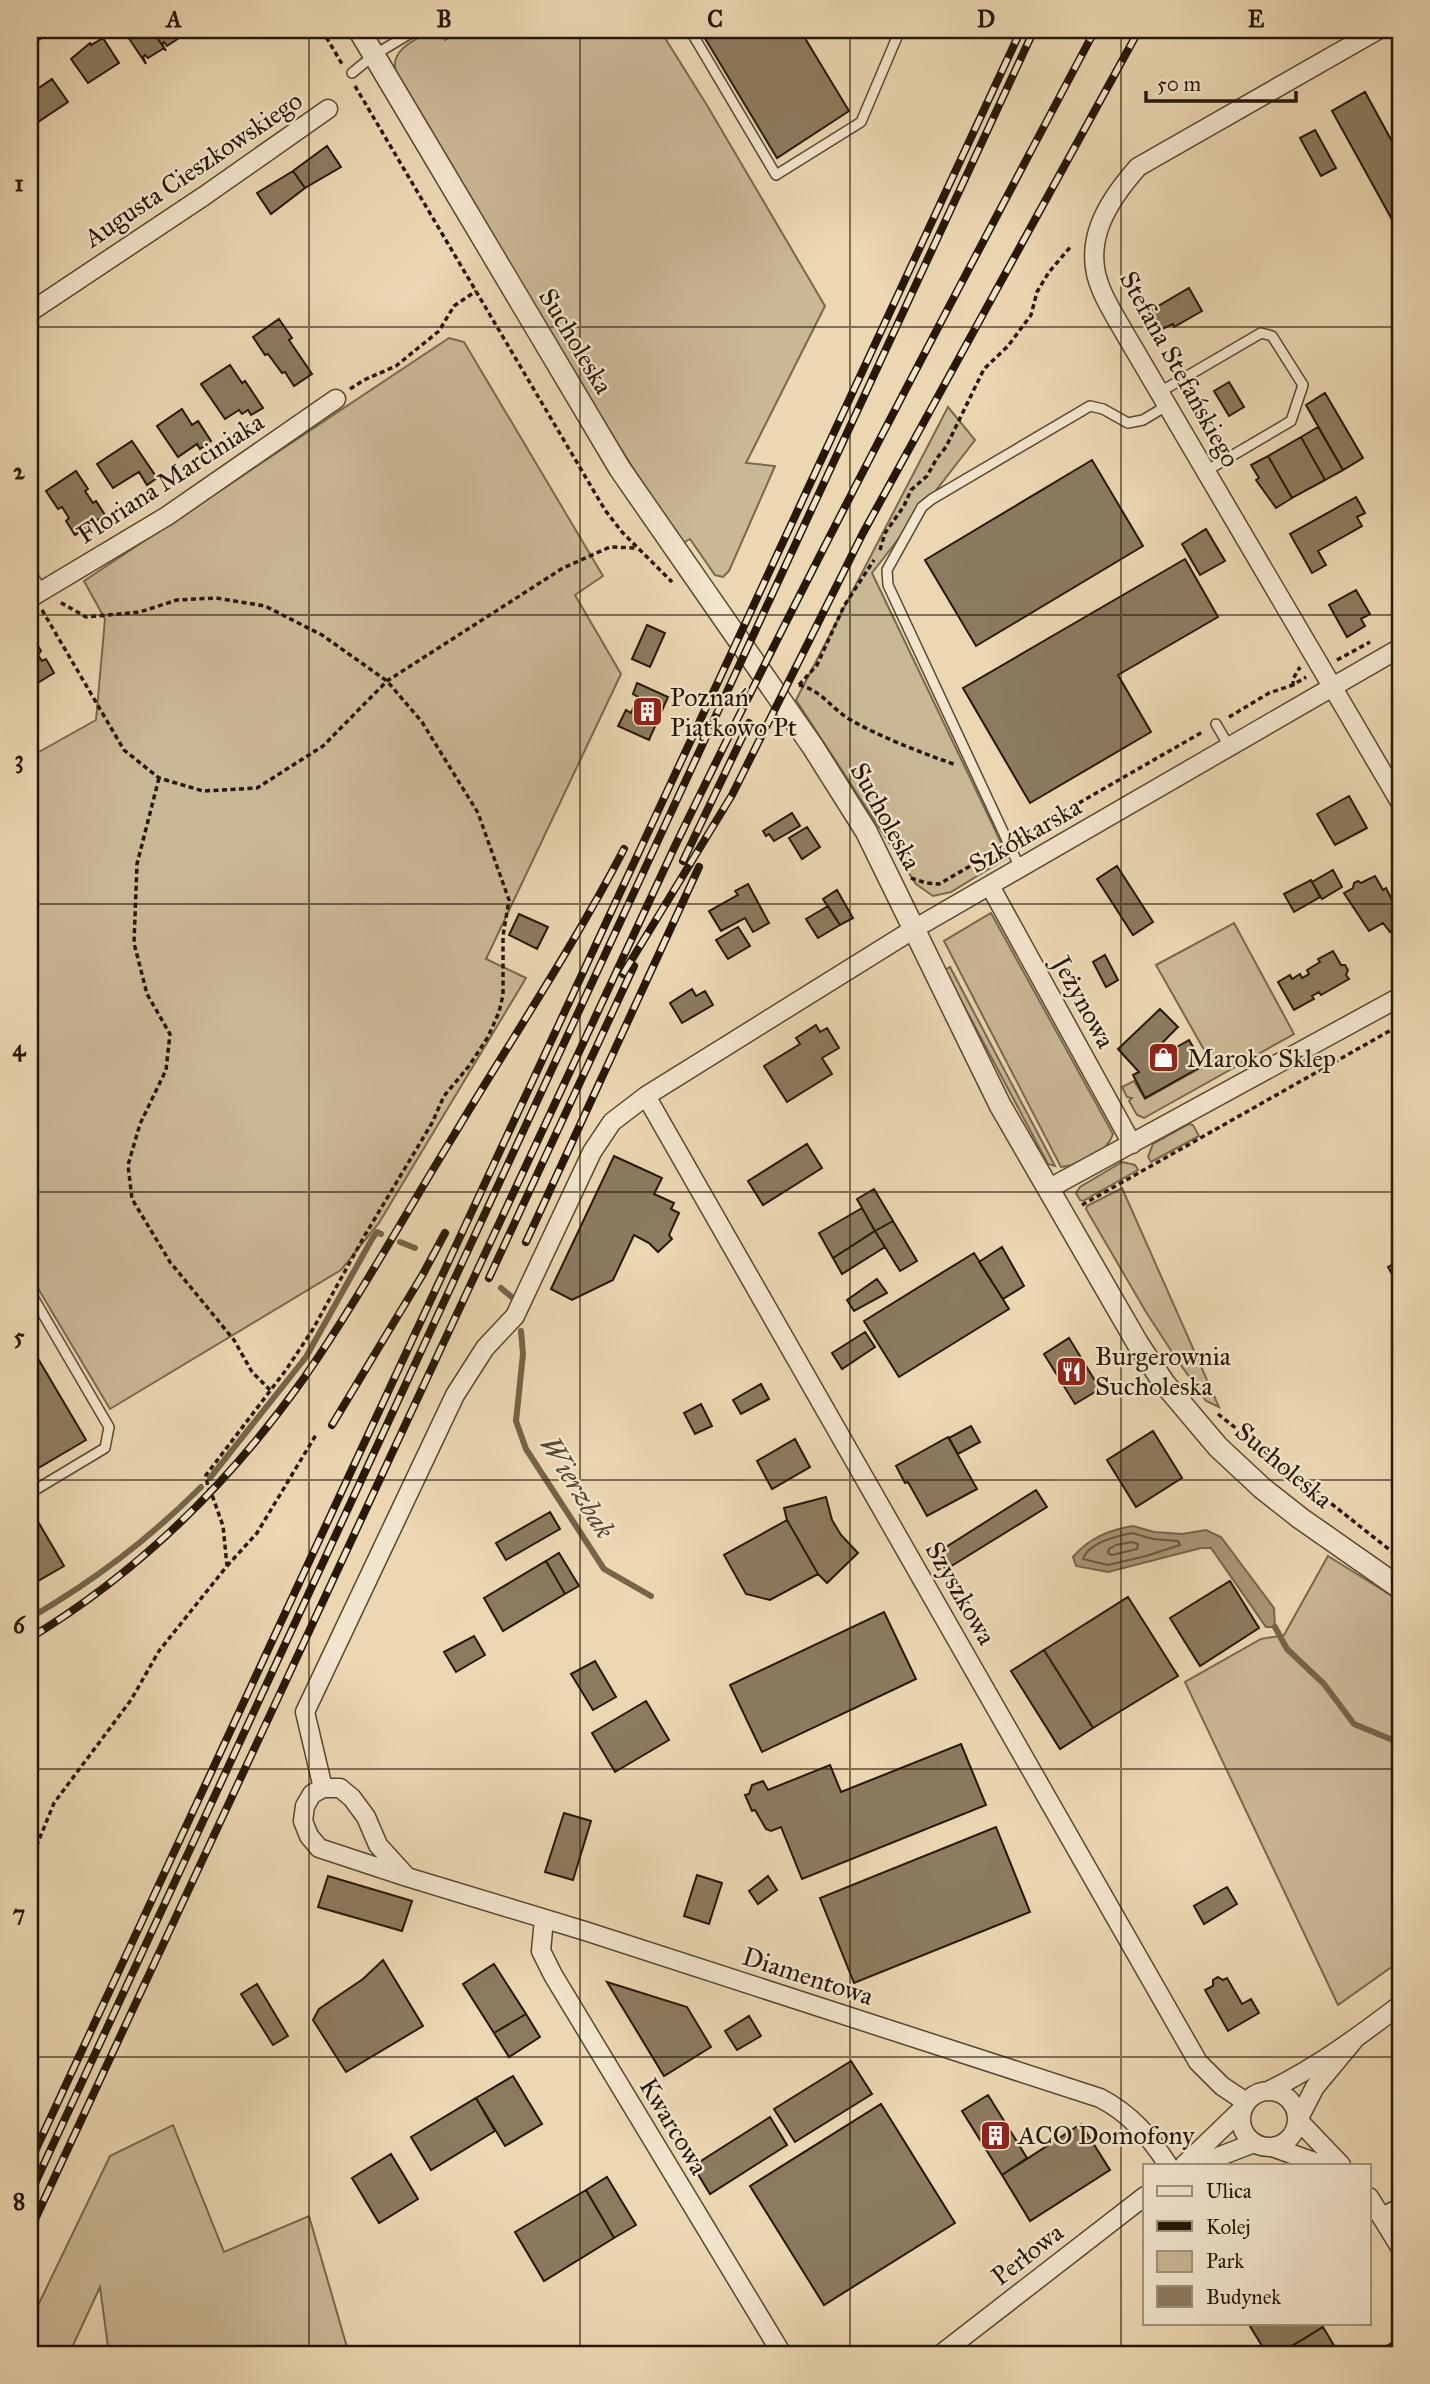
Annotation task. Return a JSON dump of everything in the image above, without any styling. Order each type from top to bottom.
[{"type":"street","name":"Sucholeska","points":[[359,30],[620,469],[845,796],[884,866],[968,1043],[1057,1184],[1138,1344],[1191,1418],[1262,1488],[1400,1588]]},
{"type":"street","name":"Stefana Stefańskiego","points":[[1378,30],[1138,167],[1120,187],[1107,208],[1096,232],[1093,257],[1100,287],[1400,803]]},
{"type":"street","name":"Augusta Cieszkowskiego","points":[[30,312],[328,109]]},
{"type":"street","name":"Floriana Marciniaka","points":[[36,595],[167,516],[336,398]]},
{"type":"street","name":"Szkółkarska","points":[[323,1788],[305,1713],[455,1395],[485,1348],[515,1316],[592,1152],[612,1122],[646,1096],[914,929],[1400,648]]},
{"type":"street","name":"Jeżynowa","points":[[990,886],[1132,1144]]},
{"type":"street","points":[[1057,1184],[1400,997]]},
{"type":"street","name":"Szyszkowa","points":[[646,1096],[1198,2062],[1243,2106]]},
{"type":"street","points":[[323,1788],[340,1788],[352,1798],[366,1817],[378,1845],[407,1877]]},
{"type":"street","name":"Diamentowa","points":[[323,1788],[313,1794],[305,1806],[303,1821],[309,1836],[319,1847],[1100,2098],[1116,2106],[1141,2128],[1167,2164]]},
{"type":"street","name":"Kwarcowa","points":[[544,1919],[541,1951],[553,1975],[782,2354]]},
{"type":"street","points":[[1185,2164],[1252,2095],[1270,2090],[1303,2074],[1400,2005]]},
{"type":"street","points":[[1272,2147],[1289,2139],[1315,2087],[1354,2040]]},
{"type":"street","points":[[1270,2090],[1287,2097],[1293,2104],[1298,2120],[1340,2164]]},
{"type":"street","points":[[1243,2106],[1242,2129],[1254,2143]]},
{"type":"street","points":[[1201,2164],[1254,2143],[1320,2164]]},
{"type":"street","name":"Perłowa","points":[[941,2354],[1143,2198]]},
{"type":"street","points":[[1370,2199],[1400,2247]]},
{"type":"street","points":[[1382,2217],[1400,2208]]},
{"type":"lane","points":[[350,74],[374,55],[415,30]]},
{"type":"lane","points":[[690,30],[776,175],[861,122],[900,30]]},
{"type":"lane","points":[[1020,868],[888,585],[887,570],[922,508],[943,492],[1090,406],[1103,408],[1128,423],[1143,419],[1164,398],[1262,333],[1272,336],[1303,385],[1291,421],[1206,471]]},
{"type":"lane","points":[[30,570],[36,595]]},
{"type":"lane","points":[[1216,724],[1230,748]]},
{"type":"lane","points":[[30,1292],[109,1427],[104,1448],[30,1493]]},
{"type":"path","points":[[30,45],[52,30]]},
{"type":"path","points":[[322,30],[605,510],[637,548],[675,584]]},
{"type":"path","points":[[973,767],[958,766],[912,749],[849,718],[818,692],[799,685],[817,664],[850,594],[865,577],[879,553],[885,533],[904,506],[911,490],[927,475],[946,447],[977,380],[1008,346],[1031,315],[1037,292],[1049,272],[1072,245]]},
{"type":"path","points":[[336,398],[364,380],[396,366],[439,331],[454,306],[476,291]]},
{"type":"path","points":[[36,595],[38,603],[124,750],[159,779],[203,791],[257,788],[323,746],[387,681],[563,568],[610,547],[637,548]]},
{"type":"path","points":[[36,595],[86,617],[140,612],[177,600],[216,597],[265,606],[322,635],[387,681],[422,722],[478,813],[509,900],[503,936],[503,995],[488,1037],[469,1066],[444,1096],[432,1123],[313,1329],[286,1370],[206,1475],[208,1488],[223,1526],[227,1566]]},
{"type":"path","points":[[939,884],[1269,694],[1293,685],[1367,643],[1381,639]]},
{"type":"path","points":[[159,779],[136,864],[134,943],[147,994],[170,1034],[166,1070],[140,1124],[128,1166],[132,1199],[170,1262],[234,1340],[252,1371],[270,1390]]},
{"type":"path","points":[[1057,1184],[1081,1206],[1400,1025]]},
{"type":"path","points":[[1214,1410],[1400,1558]]},
{"type":"path","points":[[30,1862],[54,1803],[131,1700],[159,1651],[227,1566],[257,1534],[317,1433]]},
{"type":"green space","points":[[433,30],[439,30],[445,40],[457,33],[456,30],[660,30],[825,306],[746,463],[775,466],[729,571],[723,577],[715,575],[690,539],[683,543],[644,486],[571,369],[396,72],[395,64],[400,51]]},
{"type":"green space","points":[[449,338],[464,342],[603,576],[575,595],[621,674],[486,959],[526,978],[379,1223],[341,1270],[110,1409],[30,1275],[30,757],[96,720],[105,619],[84,581]]},
{"type":"green space","points":[[948,407],[975,440],[872,573],[1008,857],[951,892],[933,896],[916,884],[796,700]]},
{"type":"green space","points":[[991,913],[1113,1134],[1099,1152],[1076,1164],[1061,1167],[944,941]]},
{"type":"green space","points":[[1234,923],[1294,1034],[1144,1118],[1137,1115],[1129,1101],[1132,1098],[1127,1097],[1122,1087],[1134,1081],[1145,1099],[1211,1062],[1156,965]]},
{"type":"green space","points":[[950,967],[1055,1166],[1048,1164],[945,970]]},
{"type":"green space","points":[[1189,1124],[1193,1125],[1199,1136],[1151,1162],[1148,1157],[1153,1144]]},
{"type":"green space","points":[[1122,1162],[1135,1165],[1138,1170],[1083,1201],[1080,1200],[1076,1193],[1080,1187]]},
{"type":"green space","points":[[1122,1188],[1219,1407],[1206,1401],[1176,1358],[1086,1209]]},
{"type":"green space","points":[[1328,1556],[1400,1601],[1400,1961],[1338,2005],[1185,1682],[1261,1639],[1284,1635]]},
{"type":"green space","points":[[173,2125],[224,2252],[309,2216],[349,2354],[109,2354],[100,2287],[69,2354],[30,2354],[30,2322],[110,2156]]},
{"type":"water","points":[[1133,1526],[1154,1532],[1182,1534],[1206,1530],[1221,1537],[1274,1608],[1275,1627],[1266,1627],[1211,1548],[1201,1548],[1108,1572],[1076,1566],[1073,1557],[1093,1540]]},
{"type":"building","points":[[152,30],[164,48],[148,58],[145,55],[143,57],[146,64],[124,31]]},
{"type":"building","points":[[152,30],[178,30],[182,36],[167,46],[164,42],[162,44],[166,51]]},
{"type":"building","points":[[700,30],[800,30],[849,111],[777,158]]},
{"type":"building","points":[[103,38],[119,63],[88,83],[71,59],[90,43],[91,45]]},
{"type":"building","points":[[52,79],[68,102],[32,126],[30,94]]},
{"type":"building","points":[[1365,92],[1400,156],[1400,234],[1332,111]]},
{"type":"building","points":[[1315,130],[1336,168],[1321,176],[1300,138]]},
{"type":"building","points":[[327,146],[341,167],[305,188],[293,171]]},
{"type":"building","points":[[293,171],[305,188],[271,214],[257,193]]},
{"type":"building","points":[[1189,288],[1202,311],[1174,327],[1173,324],[1160,330],[1150,311]]},
{"type":"building","points":[[279,319],[292,338],[289,340],[312,374],[294,386],[285,372],[282,373],[268,354],[265,355],[253,337]]},
{"type":"building","points":[[230,365],[242,383],[245,381],[263,408],[251,415],[248,410],[242,414],[239,410],[225,419],[201,384]]},
{"type":"building","points":[[1229,382],[1244,407],[1229,416],[1214,391]]},
{"type":"building","points":[[1325,393],[1363,458],[1343,470],[1306,405]]},
{"type":"building","points":[[182,409],[192,425],[198,421],[211,441],[200,449],[197,444],[178,457],[157,426]]},
{"type":"building","points":[[1318,427],[1343,470],[1325,480],[1301,437]]},
{"type":"building","points":[[1301,437],[1325,480],[1292,498],[1268,456]]},
{"type":"building","points":[[132,441],[157,478],[147,485],[139,472],[113,488],[97,464]]},
{"type":"building","points":[[1268,456],[1292,498],[1276,508],[1256,480],[1259,478],[1251,465]]},
{"type":"building","points":[[1092,460],[1143,546],[976,646],[925,560]]},
{"type":"building","points":[[76,471],[88,489],[85,491],[105,515],[75,535],[66,521],[69,518],[62,507],[58,509],[46,491]]},
{"type":"building","points":[[1356,497],[1365,513],[1357,517],[1362,526],[1318,551],[1326,565],[1312,573],[1290,534]]},
{"type":"building","points":[[1206,529],[1225,561],[1200,575],[1182,544]]},
{"type":"building","points":[[1185,559],[1218,617],[1118,675],[1151,732],[1030,803],[963,688]]},
{"type":"building","points":[[1356,590],[1370,614],[1361,619],[1365,626],[1347,637],[1329,605]]},
{"type":"building","points":[[647,625],[665,633],[650,667],[632,659]]},
{"type":"building","points":[[33,637],[41,651],[38,655],[42,661],[46,659],[54,673],[31,687],[30,639]]},
{"type":"building","name":"Poznań Piątkowo Pt","points":[[637,683],[668,697],[649,740],[618,726],[626,710],[631,713],[638,697],[633,694]]},
{"type":"building","points":[[1349,796],[1367,828],[1335,845],[1317,814]]},
{"type":"building","points":[[792,813],[800,826],[774,841],[769,834],[766,836],[763,831]]},
{"type":"building","points":[[807,827],[820,847],[802,859],[789,838]]},
{"type":"building","points":[[1117,866],[1153,922],[1133,935],[1097,879]]},
{"type":"building","points":[[1333,870],[1342,887],[1322,899],[1312,882]]},
{"type":"building","points":[[1375,876],[1391,898],[1400,892],[1400,923],[1390,932],[1383,923],[1369,931],[1344,893],[1353,888],[1354,883],[1361,883]]},
{"type":"building","points":[[1311,880],[1320,897],[1294,912],[1284,894]]},
{"type":"building","points":[[748,884],[769,923],[753,932],[745,918],[721,931],[709,911],[738,895],[735,891]]},
{"type":"building","points":[[837,890],[853,918],[840,925],[823,899]]},
{"type":"building","points":[[828,906],[840,925],[818,938],[806,919]]},
{"type":"building","points":[[519,914],[548,927],[537,949],[509,935]]},
{"type":"building","points":[[738,927],[750,946],[728,959],[716,940]]},
{"type":"building","points":[[1333,951],[1341,965],[1345,965],[1348,970],[1346,975],[1349,979],[1321,995],[1319,992],[1312,996],[1314,999],[1294,1010],[1278,982],[1290,975],[1292,979],[1300,974],[1302,978],[1309,974],[1307,970],[1320,962],[1318,959]]},
{"type":"building","points":[[1105,955],[1118,980],[1106,987],[1093,962]]},
{"type":"building","points":[[692,989],[696,996],[705,991],[713,1005],[682,1023],[670,1003]]},
{"type":"building","name":"Maroko Sklep","points":[[1160,1009],[1178,1027],[1163,1042],[1168,1052],[1189,1040],[1204,1065],[1145,1098],[1133,1075],[1139,1072],[1118,1049]]},
{"type":"building","points":[[816,1025],[820,1032],[827,1028],[839,1048],[822,1058],[832,1074],[787,1102],[764,1066],[800,1044],[796,1038]]},
{"type":"building","points":[[807,1144],[822,1168],[763,1205],[748,1181]]},
{"type":"building","points":[[614,1156],[662,1178],[654,1194],[674,1203],[671,1209],[679,1213],[669,1235],[672,1239],[658,1252],[649,1243],[634,1235],[613,1280],[572,1300],[551,1289]]},
{"type":"building","points":[[874,1189],[893,1221],[875,1231],[857,1199]]},
{"type":"building","points":[[862,1208],[875,1231],[833,1258],[819,1233]]},
{"type":"building","points":[[893,1221],[917,1261],[900,1271],[875,1231]]},
{"type":"building","points":[[875,1231],[885,1247],[842,1274],[833,1258]]},
{"type":"building","points":[[1002,1247],[1024,1286],[1003,1299],[979,1262]]},
{"type":"building","points":[[974,1253],[1009,1309],[899,1377],[864,1321]]},
{"type":"building","points":[[1400,1260],[1400,1288],[1388,1267]]},
{"type":"building","points":[[877,1279],[887,1293],[854,1311],[847,1300]]},
{"type":"building","points":[[865,1332],[875,1347],[842,1369],[832,1353]]},
{"type":"building","name":"Burgerownia Sucholeska","points":[[1069,1338],[1100,1389],[1075,1404],[1044,1354]]},
{"type":"building","points":[[30,1345],[86,1440],[30,1473]]},
{"type":"building","points":[[761,1384],[769,1399],[741,1414],[733,1400]]},
{"type":"building","points":[[701,1404],[712,1426],[695,1434],[684,1413]]},
{"type":"building","points":[[971,1426],[980,1442],[958,1454],[949,1438]]},
{"type":"building","points":[[1153,1431],[1182,1478],[1136,1507],[1107,1460]]},
{"type":"building","points":[[948,1437],[977,1489],[927,1516],[896,1466]]},
{"type":"building","points":[[795,1439],[810,1467],[772,1489],[757,1461]]},
{"type":"building","points":[[1036,1490],[1047,1507],[945,1570],[935,1554]]},
{"type":"building","points":[[826,1497],[832,1520],[841,1535],[858,1553],[827,1583],[818,1574],[787,1520],[784,1508]]},
{"type":"building","points":[[550,1512],[560,1529],[506,1560],[496,1543]]},
{"type":"building","points":[[33,1513],[64,1566],[38,1581],[30,1566],[30,1515]]},
{"type":"building","points":[[787,1520],[818,1574],[770,1600],[746,1594],[724,1555]]},
{"type":"building","points":[[559,1553],[579,1586],[565,1594],[546,1561]]},
{"type":"building","points":[[546,1561],[565,1594],[503,1631],[484,1598]]},
{"type":"building","points":[[1230,1581],[1259,1628],[1200,1666],[1170,1618]]},
{"type":"building","points":[[1128,1597],[1178,1676],[1093,1728],[1044,1650]]},
{"type":"building","points":[[884,1612],[916,1679],[762,1752],[730,1685]]},
{"type":"building","points":[[474,1636],[485,1655],[456,1672],[444,1652]]},
{"type":"building","points":[[1044,1650],[1093,1728],[1060,1749],[1011,1671]]},
{"type":"building","points":[[595,1661],[616,1697],[593,1710],[571,1674]]},
{"type":"building","points":[[646,1701],[669,1740],[615,1772],[592,1733]]},
{"type":"building","points":[[961,1744],[986,1805],[802,1879],[781,1827],[771,1831],[766,1829],[755,1810],[752,1811],[745,1795],[749,1794],[752,1785],[763,1781],[768,1790],[830,1765],[841,1792]]},
{"type":"building","points":[[564,1813],[591,1821],[573,1880],[545,1872]]},
{"type":"building","points":[[996,1827],[1030,1912],[854,1983],[820,1898]]},
{"type":"building","points":[[697,1875],[722,1883],[709,1924],[684,1916]]},
{"type":"building","points":[[328,1876],[412,1901],[402,1931],[318,1907]]},
{"type":"building","points":[[768,1876],[777,1890],[758,1904],[749,1891]]},
{"type":"building","points":[[1227,1887],[1237,1904],[1204,1924],[1194,1906]]},
{"type":"building","points":[[383,1960],[423,2026],[346,2072],[313,2020],[319,2009],[363,1979]]},
{"type":"building","points":[[494,1964],[526,2014],[494,2033],[463,1984]]},
{"type":"building","points":[[1218,1977],[1223,1980],[1227,1978],[1242,2004],[1251,1999],[1259,2013],[1228,2031],[1205,1990],[1213,1986],[1213,1980]]},
{"type":"building","points":[[607,1982],[687,2007],[711,2047],[664,2076]]},
{"type":"building","points":[[257,1984],[288,2036],[273,2045],[241,1994]]},
{"type":"building","points":[[526,2014],[540,2037],[509,2057],[494,2033]]},
{"type":"building","points":[[749,2016],[761,2036],[737,2050],[725,2031]]},
{"type":"building","points":[[851,2061],[872,2094],[795,2142],[774,2109]]},
{"type":"building","points":[[513,2076],[542,2124],[505,2146],[476,2098]]},
{"type":"building","name":"ACO Domofony","points":[[988,2095],[1027,2158],[1002,2175],[962,2111]]},
{"type":"building","points":[[476,2098],[495,2131],[431,2170],[411,2137]]},
{"type":"building","points":[[881,2104],[955,2223],[824,2305],[750,2186]]},
{"type":"building","points":[[770,2117],[787,2145],[710,2194],[693,2166]]},
{"type":"building","points":[[1081,2124],[1110,2170],[1030,2221],[1002,2175]]},
{"type":"building","points":[[391,2154],[418,2199],[379,2223],[352,2178]]},
{"type":"building","points":[[607,2177],[636,2225],[614,2238],[586,2190]]},
{"type":"building","points":[[586,2190],[614,2238],[544,2281],[515,2232]]},
{"type":"building","points":[[1249,2324],[1321,2324],[1323,2327],[1279,2354],[1267,2354]]},
{"type":"building","points":[[1323,2327],[1339,2354],[1279,2354]]},
{"type":"building","points":[[1400,2338],[1400,2354],[1373,2354]]},
{"type":"waterway","name":"Wierzbak","points":[[210,1478],[306,1357],[372,1239],[377,1232],[381,1234]]},
{"type":"waterway","name":"Wierzbak","points":[[400,1242],[415,1248]]},
{"type":"waterway","name":"Wierzbak","points":[[501,1288],[514,1299]]},
{"type":"waterway","name":"Wierzbak","points":[[521,1331],[523,1354],[516,1421],[526,1449],[604,1569],[651,1596]]},
{"type":"waterway","name":"Wierzbak","points":[[30,1618],[120,1558],[201,1487]]},
{"type":"waterway","name":"Wierzbak","points":[[1275,1627],[1287,1649],[1324,1684],[1354,1724],[1400,1743]]},
{"type":"railway","points":[[30,2162],[1021,30]]},
{"type":"railway","points":[[30,2194],[1034,30]]},
{"type":"railway","points":[[30,2230],[675,846],[829,538],[1095,30]]},
{"type":"railway","points":[[623,974],[732,795],[863,533],[1139,30]]},
{"type":"railway","points":[[683,861],[749,723]]},
{"type":"railway","points":[[30,1638],[109,1584],[145,1554],[214,1488],[276,1416],[362,1288],[563,958],[624,849]]},
{"type":"railway","points":[[526,1242],[699,867]]},
{"type":"railway","points":[[489,1278],[634,966]]},
{"type":"railway","points":[[332,1425],[445,1233]]},
{"type":"place","name":"Poznań Piątkowo Pt","points":[[647,712]]},
{"type":"place","name":"Maroko Sklep","points":[[1164,1058]]},
{"type":"place","name":"Burgerownia Sucholeska","points":[[1072,1371]]},
{"type":"place","name":"ACO Domofony","points":[[995,2135]]}]
